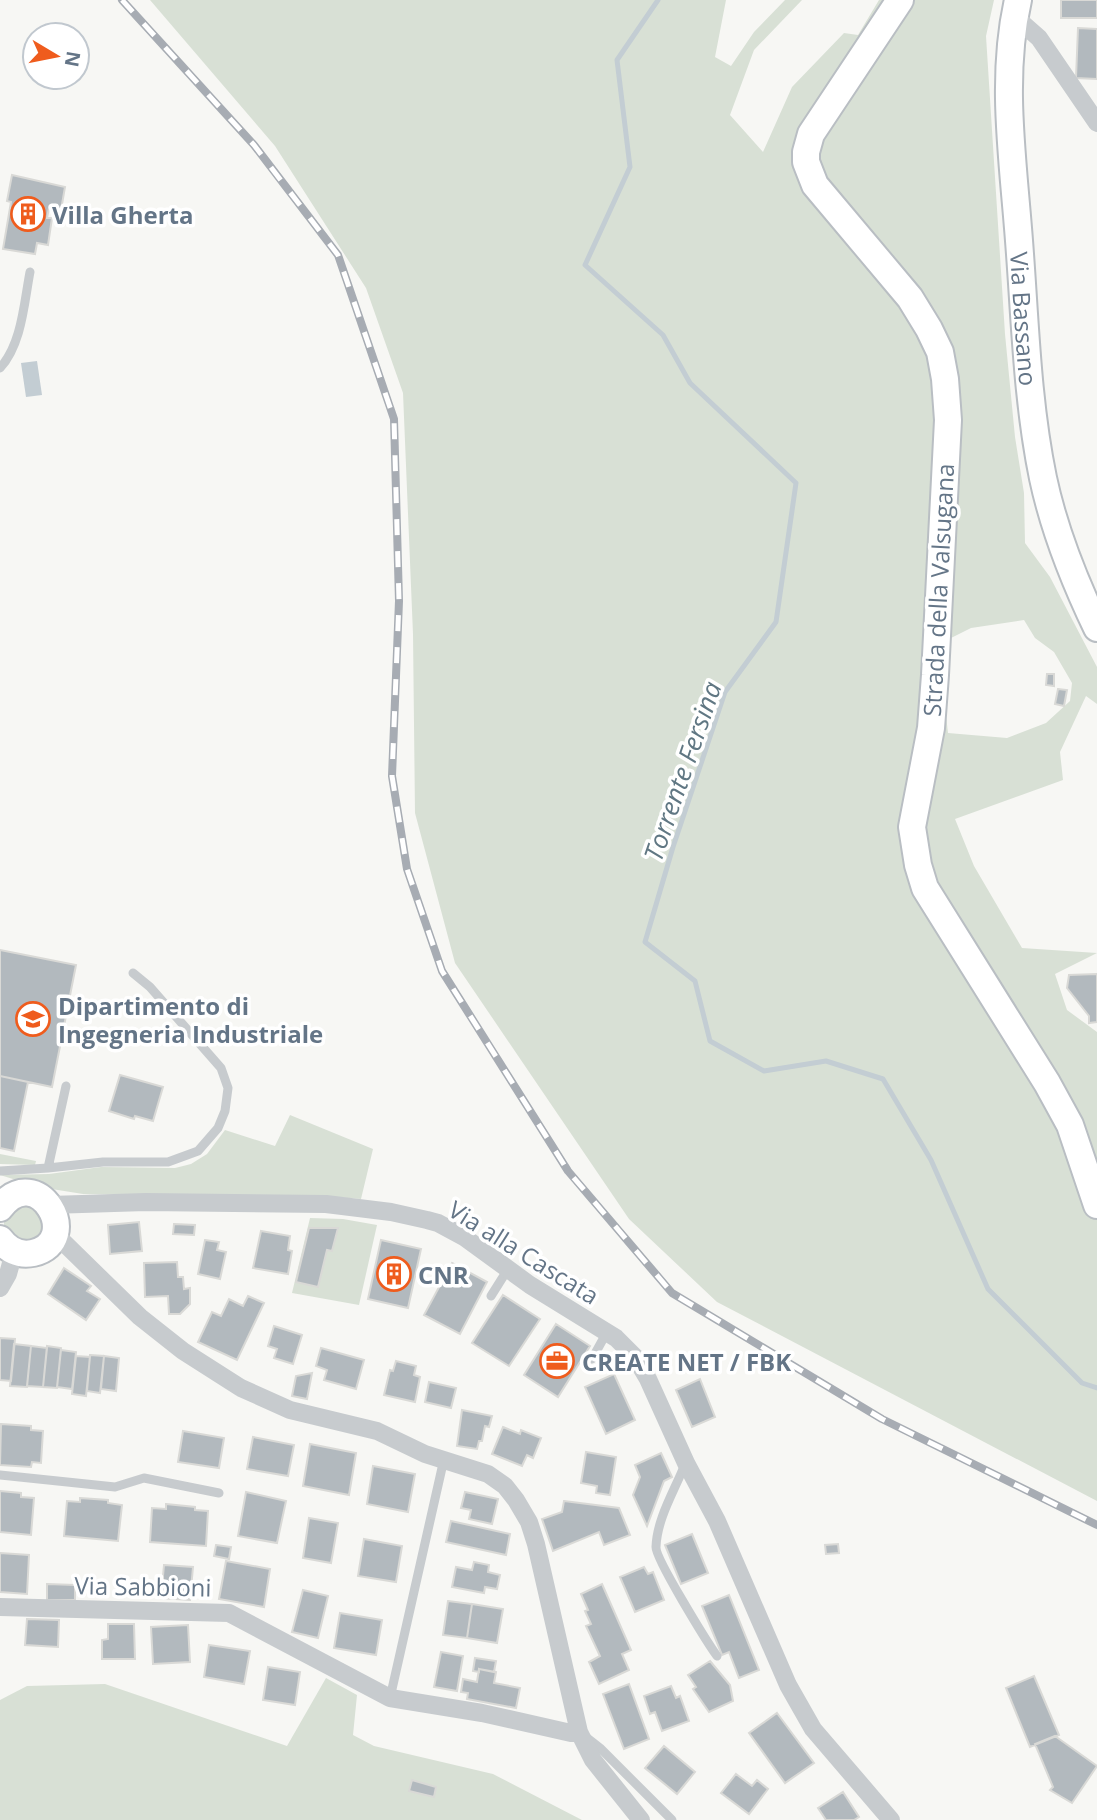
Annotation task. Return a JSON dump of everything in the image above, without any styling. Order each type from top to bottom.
[{"type":"main road","name":"Strada della Valsugana","points":[[900,0],[811,134],[806,162],[815,185],[910,298],[940,352],[945,379],[948,420],[935,675],[931,727],[912,827],[918,865],[925,888],[1047,1083],[1070,1125],[1097,1205]]},
{"type":"main road","name":"Via Bassano","points":[[1012,10],[1009,72],[1012,148],[1033,417],[1043,479],[1058,535],[1075,583],[1097,628]]},
{"type":"main road","points":[[0,1208],[14,1196],[12,1189],[33,1194],[50,1205],[56,1224],[55,1234],[43,1249],[33,1253],[7,1246]]},
{"type":"street","points":[[1012,10],[1039,38],[1097,123]]},
{"type":"street","name":"Via alla Cascata","points":[[50,1205],[146,1202],[350,1206],[438,1223],[464,1237],[530,1285],[616,1338],[635,1357],[648,1379],[686,1463],[717,1521],[788,1685],[813,1729],[891,1820]]},
{"type":"street","points":[[55,1234],[140,1317],[183,1351],[241,1388],[290,1410],[377,1431],[425,1454],[488,1474],[505,1486],[528,1522],[579,1732],[593,1760],[641,1820]]},
{"type":"street","points":[[0,1288],[8,1274],[7,1246]]},
{"type":"street","name":"Via Sabbioni","points":[[0,1607],[229,1613],[390,1698],[482,1713],[571,1733],[579,1732]]},
{"type":"lane","points":[[0,368],[12,351],[23,313],[30,272]]},
{"type":"lane","points":[[0,1171],[103,1162],[168,1162],[198,1151],[218,1128],[225,1111],[228,1088],[221,1068],[150,987],[133,973]]},
{"type":"lane","points":[[48,1168],[66,1086]]},
{"type":"lane","points":[[491,1296],[508,1269]]},
{"type":"lane","points":[[592,1359],[607,1332]]},
{"type":"lane","points":[[390,1698],[444,1459]]},
{"type":"lane","points":[[686,1463],[660,1525],[655,1550],[717,1656]]},
{"type":"lane","points":[[0,1475],[115,1487],[144,1478],[219,1493]]},
{"type":"lane","points":[[579,1732],[600,1748],[672,1820]]},
{"type":"shaded area","points":[[150,0],[726,0],[715,57],[731,66],[754,32],[785,0],[802,0],[754,50],[730,115],[763,152],[792,87],[844,33],[858,35],[879,0],[994,0],[986,36],[1005,334],[1015,437],[1024,493],[1025,543],[1050,577],[1097,667],[1097,704],[1086,696],[1060,752],[1063,780],[955,819],[974,866],[1022,948],[1097,953],[1055,974],[1067,1010],[1097,1032],[1097,1501],[717,1302],[629,1219],[455,963],[415,813],[413,634],[403,393],[366,288],[275,146]],"holes":[[[1024,620],[1035,638],[1054,652],[1072,683],[1070,701],[1046,723],[1007,738],[948,733],[945,708],[951,638],[971,628]]]},
{"type":"shaded area","points":[[37,361],[42,395],[26,397],[21,363]]},
{"type":"shaded area","points":[[290,1115],[373,1149],[361,1199],[83,1194],[39,1187],[0,1175],[49,1174],[101,1167],[175,1168],[191,1164],[207,1154],[225,1130],[275,1146]]},
{"type":"shaded area","points":[[0,1154],[36,1161],[35,1165],[0,1164]]},
{"type":"shaded area","points":[[16,1203],[43,1208],[44,1236],[25,1245],[4,1227],[4,1220]]},
{"type":"shaded area","points":[[310,1218],[343,1219],[377,1225],[359,1305],[292,1293]]},
{"type":"shaded area","points":[[326,1678],[357,1695],[353,1735],[374,1746],[493,1774],[582,1820],[0,1820],[0,1700],[27,1686],[105,1684],[287,1746]]},
{"type":"building","points":[[1061,0],[1097,0],[1097,18],[1061,18]]},
{"type":"building","points":[[1078,28],[1097,29],[1097,79],[1076,78]]},
{"type":"building","name":"Villa Gherta","points":[[12,175],[65,187],[61,210],[49,208],[47,218],[52,218],[48,245],[37,243],[35,254],[3,249],[11,202],[7,201]]},
{"type":"building","points":[[1047,674],[1054,674],[1054,686],[1046,685]]},
{"type":"building","points":[[1058,689],[1067,690],[1064,706],[1055,704]]},
{"type":"building","name":"Dipartimento di Ingegneria Industriale","points":[[0,950],[76,965],[52,1087],[0,1076]]},
{"type":"building","points":[[1097,974],[1097,1022],[1089,1023],[1089,1016],[1067,988],[1069,975]]},
{"type":"building","points":[[120,1075],[163,1087],[153,1121],[135,1116],[134,1119],[109,1111]]},
{"type":"building","points":[[0,1076],[28,1082],[14,1151],[0,1148]]},
{"type":"building","points":[[139,1222],[142,1251],[110,1254],[108,1225]]},
{"type":"building","points":[[174,1224],[195,1225],[194,1235],[173,1234]]},
{"type":"building","points":[[309,1228],[338,1228],[332,1251],[327,1250],[318,1287],[296,1282]]},
{"type":"building","points":[[261,1231],[290,1236],[288,1250],[292,1251],[288,1274],[253,1268]]},
{"type":"building","points":[[205,1240],[219,1242],[217,1250],[226,1252],[220,1279],[198,1274]]},
{"type":"building","name":"CNR","points":[[381,1240],[421,1249],[408,1308],[368,1299]]},
{"type":"building","points":[[177,1262],[178,1277],[183,1277],[184,1289],[190,1288],[190,1304],[180,1314],[169,1314],[168,1296],[145,1297],[144,1263]]},
{"type":"building","points":[[452,1263],[487,1282],[460,1334],[424,1315]]},
{"type":"building","points":[[64,1268],[91,1286],[87,1291],[100,1299],[86,1320],[48,1294]]},
{"type":"building","points":[[503,1295],[540,1319],[509,1366],[472,1343]]},
{"type":"building","points":[[248,1296],[264,1303],[237,1360],[198,1342],[212,1312],[221,1316],[229,1299],[243,1306]]},
{"type":"building","name":"CREATE NET / FBK","points":[[556,1324],[590,1346],[558,1397],[524,1375]]},
{"type":"building","points":[[274,1326],[302,1335],[293,1364],[274,1358],[277,1349],[268,1346]]},
{"type":"building","points":[[0,1338],[15,1339],[11,1381],[0,1380]]},
{"type":"building","points":[[14,1344],[31,1346],[27,1387],[10,1386]]},
{"type":"building","points":[[31,1346],[47,1348],[43,1387],[27,1386]]},
{"type":"building","points":[[47,1346],[61,1348],[57,1388],[43,1387]]},
{"type":"building","points":[[321,1348],[364,1360],[356,1389],[324,1380],[327,1370],[316,1366]]},
{"type":"building","points":[[61,1350],[76,1352],[72,1389],[57,1387]]},
{"type":"building","points":[[90,1355],[104,1356],[100,1393],[87,1391]]},
{"type":"building","points":[[76,1356],[90,1357],[86,1396],[72,1394]]},
{"type":"building","points":[[104,1356],[119,1358],[116,1391],[101,1389]]},
{"type":"building","points":[[396,1361],[416,1366],[414,1375],[420,1377],[415,1402],[384,1395],[390,1370],[393,1371]]},
{"type":"building","points":[[312,1373],[307,1399],[292,1396],[296,1376]]},
{"type":"building","points":[[614,1374],[635,1420],[606,1434],[585,1387]]},
{"type":"building","points":[[700,1379],[715,1417],[692,1427],[676,1390]]},
{"type":"building","points":[[429,1382],[456,1388],[451,1408],[425,1402]]},
{"type":"building","points":[[462,1410],[492,1416],[489,1427],[485,1426],[477,1449],[457,1446]]},
{"type":"building","points":[[1,1424],[31,1426],[31,1430],[43,1431],[41,1463],[32,1462],[31,1467],[0,1465]]},
{"type":"building","points":[[503,1427],[520,1434],[521,1430],[541,1438],[533,1458],[527,1455],[522,1466],[492,1454]]},
{"type":"building","points":[[183,1431],[224,1438],[219,1468],[178,1462]]},
{"type":"building","points":[[253,1437],[294,1445],[288,1476],[247,1469]]},
{"type":"building","points":[[310,1444],[356,1453],[349,1495],[303,1486]]},
{"type":"building","points":[[586,1452],[616,1457],[610,1495],[596,1493],[597,1486],[581,1483]]},
{"type":"building","points":[[661,1453],[672,1477],[664,1481],[647,1526],[633,1495],[640,1477],[635,1465]]},
{"type":"building","points":[[373,1466],[415,1474],[408,1512],[367,1504]]},
{"type":"building","points":[[0,1491],[21,1493],[21,1497],[34,1498],[31,1535],[0,1532]]},
{"type":"building","points":[[246,1492],[286,1501],[277,1543],[238,1536]]},
{"type":"building","points":[[465,1492],[498,1499],[492,1524],[469,1519],[471,1510],[461,1508]]},
{"type":"building","points":[[80,1498],[108,1500],[108,1503],[122,1505],[118,1541],[64,1536],[67,1501],[80,1502]]},
{"type":"building","points":[[564,1501],[619,1508],[630,1535],[604,1545],[599,1532],[553,1551],[542,1519],[562,1512]]},
{"type":"building","points":[[166,1504],[208,1511],[206,1546],[150,1542],[152,1508],[166,1509]]},
{"type":"building","points":[[309,1518],[338,1523],[331,1563],[303,1558]]},
{"type":"building","points":[[451,1521],[510,1534],[506,1555],[446,1542]]},
{"type":"building","points":[[692,1534],[708,1573],[681,1584],[665,1545]]},
{"type":"building","points":[[364,1539],[402,1546],[396,1582],[358,1576]]},
{"type":"building","points":[[838,1544],[839,1553],[826,1554],[825,1545]]},
{"type":"building","points":[[216,1545],[231,1547],[229,1559],[214,1556]]},
{"type":"building","points":[[0,1553],[29,1555],[27,1594],[0,1592]]},
{"type":"building","points":[[226,1561],[270,1569],[264,1607],[219,1599]]},
{"type":"building","points":[[474,1562],[489,1565],[488,1572],[500,1575],[497,1589],[485,1587],[484,1593],[452,1587],[456,1567],[472,1570]]},
{"type":"building","points":[[164,1565],[193,1567],[190,1600],[161,1598]]},
{"type":"building","points":[[644,1567],[648,1574],[653,1572],[664,1600],[635,1612],[620,1577]]},
{"type":"building","points":[[47,1584],[75,1585],[75,1600],[47,1600]]},
{"type":"building","points":[[602,1584],[631,1650],[622,1654],[629,1670],[599,1684],[589,1662],[600,1656],[586,1626],[591,1624],[581,1594]]},
{"type":"building","points":[[303,1590],[328,1596],[318,1638],[292,1632]]},
{"type":"building","points":[[729,1595],[759,1670],[739,1678],[729,1652],[722,1655],[702,1606]]},
{"type":"building","points":[[448,1601],[472,1604],[467,1638],[443,1635]]},
{"type":"building","points":[[472,1604],[503,1609],[497,1643],[467,1638]]},
{"type":"building","points":[[340,1613],[382,1620],[376,1655],[334,1648]]},
{"type":"building","points":[[27,1619],[59,1620],[58,1647],[25,1645]]},
{"type":"building","points":[[108,1624],[134,1624],[135,1659],[102,1659],[102,1640],[108,1639]]},
{"type":"building","points":[[188,1625],[190,1662],[153,1664],[151,1627]]},
{"type":"building","points":[[209,1645],[250,1651],[244,1684],[204,1677]]},
{"type":"building","points":[[441,1652],[463,1656],[457,1691],[434,1687]]},
{"type":"building","points":[[475,1658],[496,1661],[494,1672],[479,1669],[479,1672],[473,1671]]},
{"type":"building","points":[[710,1661],[730,1685],[733,1701],[709,1712],[693,1689],[696,1687],[688,1675]]},
{"type":"building","points":[[268,1667],[300,1672],[295,1705],[263,1700]]},
{"type":"building","points":[[479,1669],[496,1672],[494,1683],[520,1688],[516,1708],[467,1699],[468,1693],[461,1692],[463,1679],[477,1682]]},
{"type":"building","points":[[1034,1676],[1059,1735],[1030,1747],[1006,1688]]},
{"type":"building","points":[[629,1684],[649,1739],[624,1749],[603,1694]]},
{"type":"building","points":[[671,1686],[676,1698],[680,1696],[689,1721],[662,1731],[655,1712],[650,1714],[644,1696]]},
{"type":"building","points":[[777,1713],[814,1763],[785,1783],[749,1733]]},
{"type":"building","points":[[1055,1736],[1097,1766],[1072,1803],[1050,1790],[1053,1787],[1035,1744]]},
{"type":"building","points":[[664,1746],[695,1772],[677,1794],[645,1768]]},
{"type":"building","points":[[736,1774],[752,1786],[757,1780],[768,1789],[749,1814],[721,1793]]},
{"type":"building","points":[[412,1780],[436,1787],[434,1797],[409,1791]]},
{"type":"building","points":[[843,1792],[859,1817],[854,1820],[826,1820],[818,1808]]},
{"type":"waterway","name":"Torrente Fersina","points":[[658,0],[617,60],[630,167],[585,265],[663,335],[690,383],[796,483],[776,622],[725,692],[673,847],[645,942],[695,981],[710,1041],[764,1071],[826,1061],[883,1079],[931,1160],[988,1289],[1082,1383],[1097,1388]]},
{"type":"railway","points":[[122,0],[254,145],[338,255],[394,419],[399,601],[392,776],[407,869],[442,971],[568,1171],[672,1293],[882,1419],[1097,1525]]},
{"type":"place","name":"Villa Gherta","points":[[28,214]]},
{"type":"place","name":"Dipartimento di Ingegneria Industriale","points":[[33,1019]]},
{"type":"place","name":"CNR","points":[[394,1274]]},
{"type":"place","name":"CREATE NET / FBK","points":[[557,1361]]}]
